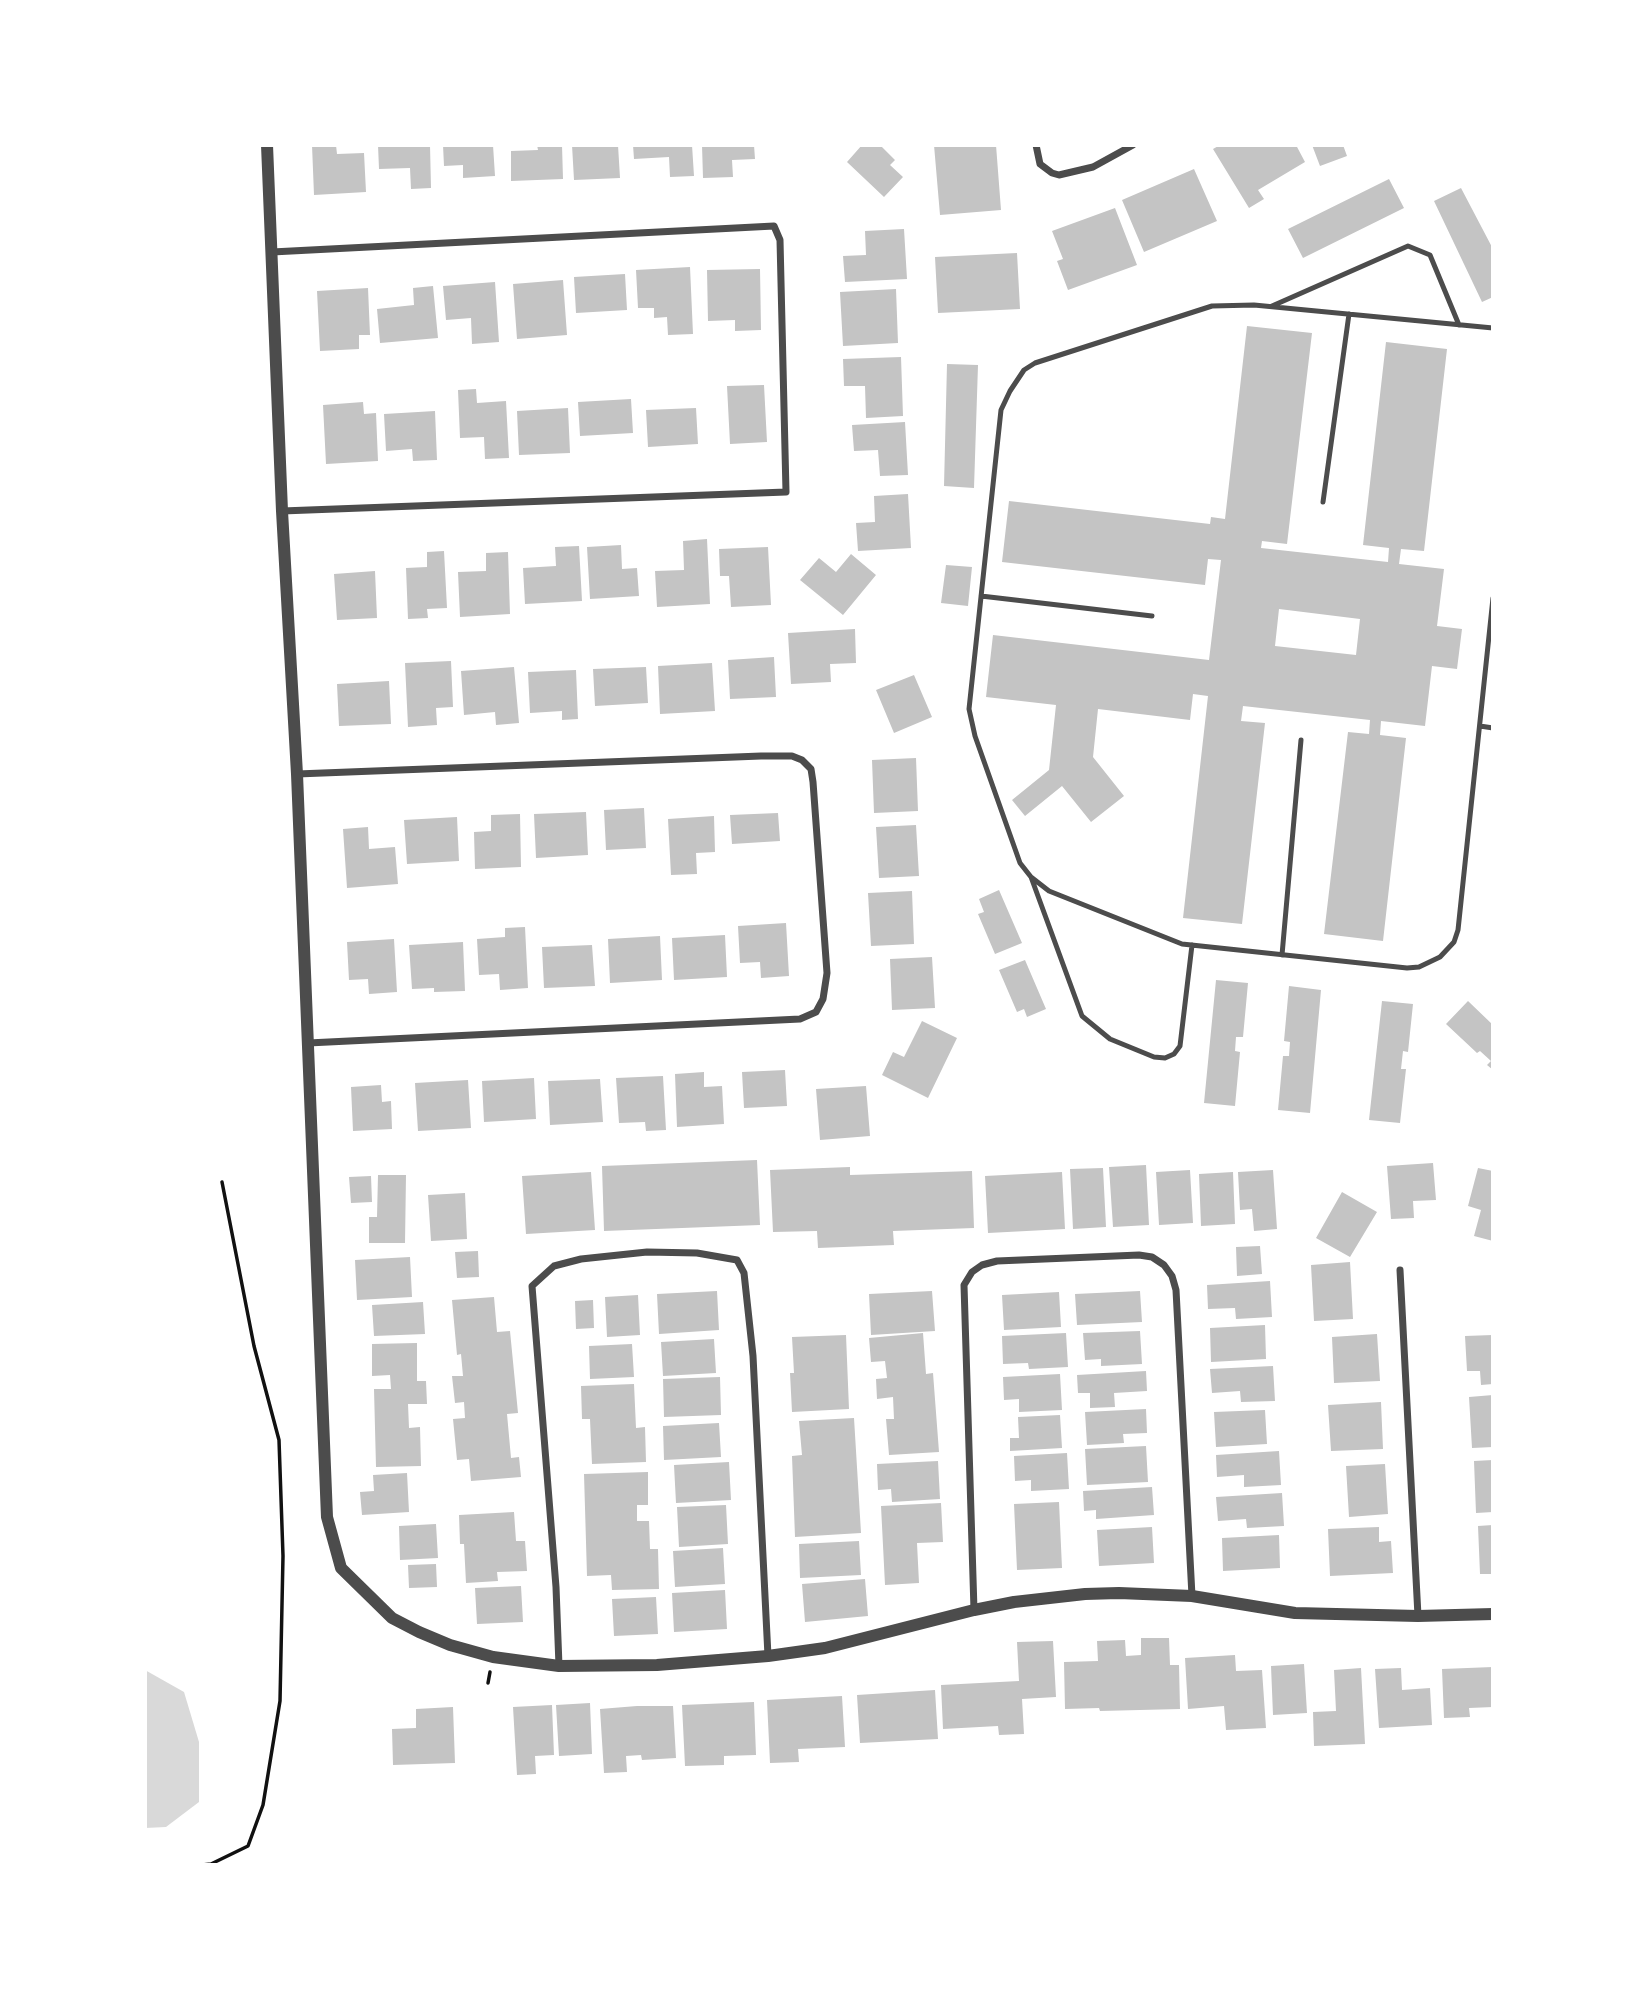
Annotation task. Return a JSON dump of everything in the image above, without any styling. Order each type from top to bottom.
[{"type":"street","points":[[267,145],[282,511],[297,774],[327,1517],[341,1568],[392,1618],[419,1632],[450,1645],[493,1657],[559,1666],[657,1665],[768,1656],[825,1648],[1014,1602],[1085,1594],[1192,1597],[1295,1613],[1418,1616],[1493,1614]]},
{"type":"street","points":[[1036,145],[1040,164],[1059,175],[1093,167],[1133,145]]},
{"type":"street","points":[[272,252],[774,226],[780,240],[786,492],[282,511]]},
{"type":"street","points":[[297,774],[792,756],[802,760],[811,769],[827,974],[823,999],[816,1012],[800,1019],[307,1043]]},
{"type":"street","points":[[559,1666],[556,1587],[532,1286],[554,1266],[581,1259],[647,1252],[697,1253],[737,1260],[744,1273],[753,1356],[768,1656]]},
{"type":"street","points":[[974,1610],[964,1286],[972,1272],[982,1265],[997,1261],[1139,1255],[1152,1257],[1164,1265],[1172,1276],[1176,1290],[1192,1597]]},
{"type":"street","points":[[1400,1270],[1418,1616]]},
{"type":"lane","points":[[1270,307],[1409,246],[1430,255],[1459,325]]},
{"type":"lane","points":[[1493,328],[1231,304],[1212,306],[1035,363],[1024,370],[1001,410],[969,709],[975,736],[1020,863],[1031,877],[1049,891],[1182,944],[1407,968],[1430,963],[1448,950],[1458,930],[1493,598]]},
{"type":"lane","points":[[1323,502],[1349,314]]},
{"type":"lane","points":[[981,596],[1152,616]]},
{"type":"lane","points":[[1480,726],[1493,728]]},
{"type":"lane","points":[[1282,955],[1301,740]]},
{"type":"lane","points":[[1031,877],[1076,1004],[1082,1016],[1110,1039],[1154,1057],[1166,1058],[1174,1054],[1180,1046],[1192,945]]},
{"type":"path","points":[[202,1865],[211,1864],[248,1846],[263,1805],[280,1700],[283,1556],[279,1440],[254,1346],[222,1182]]},
{"type":"shaded area","points":[[145,1670],[184,1692],[199,1742],[199,1802],[166,1827],[145,1828]]},
{"type":"building","points":[[312,145],[336,145],[337,154],[364,153],[366,192],[314,195]]},
{"type":"building","points":[[378,145],[430,145],[431,188],[411,189],[410,168],[379,169]]},
{"type":"building","points":[[443,145],[493,145],[495,176],[463,178],[463,165],[444,166]]},
{"type":"building","points":[[537,145],[562,145],[563,179],[511,181],[511,151],[538,150]]},
{"type":"building","points":[[572,145],[618,145],[620,178],[574,180]]},
{"type":"building","points":[[633,145],[692,145],[694,176],[670,177],[669,157],[634,159]]},
{"type":"building","points":[[702,145],[754,145],[755,159],[732,160],[733,177],[703,178]]},
{"type":"building","points":[[862,145],[880,145],[895,160],[890,165],[903,177],[884,197],[847,162]]},
{"type":"building","points":[[934,145],[996,145],[1001,210],[940,215]]},
{"type":"building","points":[[1220,145],[1296,145],[1305,162],[1258,190],[1264,199],[1249,208],[1213,149]]},
{"type":"building","points":[[1312,145],[1343,145],[1347,156],[1320,166]]},
{"type":"building","points":[[1194,169],[1217,221],[1144,252],[1122,200]]},
{"type":"building","points":[[1389,179],[1404,208],[1303,258],[1288,229]]},
{"type":"building","points":[[1461,188],[1493,249],[1493,297],[1482,302],[1434,201]]},
{"type":"building","points":[[1115,208],[1137,265],[1068,290],[1057,261],[1063,259],[1052,231]]},
{"type":"building","points":[[904,229],[907,279],[845,282],[843,256],[866,255],[865,231]]},
{"type":"building","points":[[1017,253],[1020,309],[938,313],[935,257]]},
{"type":"building","points":[[690,267],[693,334],[668,335],[667,317],[654,318],[654,308],[638,308],[636,270]]},
{"type":"building","points":[[760,269],[761,330],[735,331],[735,320],[708,321],[707,270]]},
{"type":"building","points":[[625,274],[627,310],[576,313],[574,277]]},
{"type":"building","points":[[563,280],[567,335],[517,339],[513,284]]},
{"type":"building","points":[[495,282],[499,342],[472,344],[471,318],[446,320],[443,286]]},
{"type":"building","points":[[433,286],[438,338],[380,343],[377,309],[414,305],[413,288]]},
{"type":"building","points":[[368,288],[370,335],[359,335],[359,349],[320,351],[317,291]]},
{"type":"building","points":[[896,289],[898,343],[843,346],[840,292]]},
{"type":"building","points":[[1247,326],[1312,333],[1287,544],[1262,541],[1261,548],[1388,562],[1389,548],[1363,545],[1386,342],[1447,349],[1424,551],[1401,549],[1399,564],[1444,569],[1437,626],[1462,629],[1457,669],[1432,666],[1425,726],[1381,721],[1380,735],[1406,738],[1383,941],[1324,934],[1348,732],[1369,734],[1370,720],[1243,706],[1241,721],[1265,723],[1242,924],[1183,918],[1208,696],[1193,694],[1190,720],[1098,709],[1093,757],[1124,796],[1091,822],[1062,786],[1025,816],[1012,800],[1049,770],[1056,705],[986,697],[993,635],[1209,660],[1221,560],[1208,559],[1205,585],[1002,562],[1009,501],[1210,524],[1211,517],[1225,519]],"holes":[[[1279,609],[1360,619],[1356,655],[1275,646]]]},
{"type":"building","points":[[901,357],[903,416],[866,418],[865,386],[844,386],[843,359]]},
{"type":"building","points":[[947,364],[978,365],[974,488],[944,486]]},
{"type":"building","points":[[764,385],[767,442],[730,444],[727,386]]},
{"type":"building","points":[[476,389],[477,403],[506,401],[509,458],[485,459],[484,437],[460,438],[458,390]]},
{"type":"building","points":[[631,399],[633,433],[580,436],[578,402]]},
{"type":"building","points":[[363,402],[364,414],[376,413],[378,461],[326,464],[323,405]]},
{"type":"building","points":[[568,408],[570,453],[519,455],[517,411]]},
{"type":"building","points":[[696,408],[698,444],[648,447],[646,410]]},
{"type":"building","points":[[435,411],[437,460],[413,461],[412,449],[386,451],[384,414]]},
{"type":"building","points":[[905,422],[908,475],[880,476],[878,450],[854,451],[852,425]]},
{"type":"building","points":[[908,494],[911,548],[858,551],[856,523],[875,522],[874,496]]},
{"type":"building","points":[[707,539],[710,604],[657,607],[655,571],[684,570],[683,541]]},
{"type":"building","points":[[621,545],[622,569],[637,568],[639,596],[590,599],[587,547]]},
{"type":"building","points":[[579,546],[582,601],[525,604],[523,568],[556,566],[555,547]]},
{"type":"building","points":[[768,547],[771,605],[731,607],[729,576],[720,576],[719,549]]},
{"type":"building","points":[[444,551],[447,608],[427,609],[428,618],[408,619],[406,568],[427,567],[427,552]]},
{"type":"building","points":[[508,552],[510,614],[460,617],[458,572],[486,571],[486,553]]},
{"type":"building","points":[[851,554],[876,575],[843,615],[800,580],[819,558],[836,572]]},
{"type":"building","points":[[946,565],[972,567],[968,606],[941,603]]},
{"type":"building","points":[[375,571],[377,618],[337,620],[334,574]]},
{"type":"building","points":[[855,629],[856,663],[830,664],[831,682],[791,684],[788,633]]},
{"type":"building","points":[[774,657],[776,697],[730,699],[728,660]]},
{"type":"building","points":[[451,661],[453,707],[436,708],[437,725],[408,727],[405,663]]},
{"type":"building","points":[[712,663],[715,711],[660,714],[658,666]]},
{"type":"building","points":[[514,667],[519,723],[496,725],[495,712],[464,715],[461,671]]},
{"type":"building","points":[[646,667],[648,703],[595,706],[593,669]]},
{"type":"building","points":[[576,670],[578,719],[562,720],[562,711],[530,713],[528,672]]},
{"type":"building","points":[[914,675],[932,717],[894,733],[876,690]]},
{"type":"building","points":[[389,681],[391,724],[339,726],[337,684]]},
{"type":"building","points":[[916,758],[918,811],[874,813],[872,760]]},
{"type":"building","points":[[644,808],[646,848],[606,850],[604,810]]},
{"type":"building","points":[[586,812],[588,855],[536,858],[534,814]]},
{"type":"building","points":[[778,813],[780,841],[732,844],[730,815]]},
{"type":"building","points":[[520,814],[521,867],[475,869],[474,832],[491,831],[491,815]]},
{"type":"building","points":[[714,816],[715,852],[696,853],[697,874],[671,875],[668,819]]},
{"type":"building","points":[[457,817],[459,861],[407,864],[404,820]]},
{"type":"building","points":[[916,825],[919,876],[879,878],[876,827]]},
{"type":"building","points":[[368,827],[369,849],[395,847],[398,884],[347,888],[343,829]]},
{"type":"building","points":[[999,890],[1022,943],[995,954],[978,914],[984,912],[979,899]]},
{"type":"building","points":[[912,891],[914,944],[871,946],[868,893]]},
{"type":"building","points":[[786,923],[789,976],[761,978],[760,962],[740,963],[738,926]]},
{"type":"building","points":[[525,927],[528,988],[500,990],[499,974],[479,975],[477,939],[505,937],[505,928]]},
{"type":"building","points":[[725,935],[727,977],[674,980],[672,938]]},
{"type":"building","points":[[660,936],[662,980],[610,983],[608,939]]},
{"type":"building","points":[[394,939],[397,992],[369,994],[368,979],[349,980],[347,942]]},
{"type":"building","points":[[463,942],[465,991],[434,992],[434,988],[412,989],[409,945]]},
{"type":"building","points":[[592,945],[595,986],[544,988],[542,947]]},
{"type":"building","points":[[932,957],[935,1008],[892,1010],[890,959]]},
{"type":"building","points":[[1025,960],[1046,1009],[1027,1017],[1024,1009],[1017,1012],[999,970]]},
{"type":"building","points":[[1216,980],[1248,983],[1243,1037],[1236,1037],[1235,1051],[1240,1052],[1235,1106],[1204,1103]]},
{"type":"building","points":[[1289,986],[1321,990],[1310,1113],[1278,1110],[1283,1056],[1289,1056],[1290,1042],[1284,1041]]},
{"type":"building","points":[[1382,1001],[1413,1004],[1408,1052],[1403,1051],[1401,1069],[1406,1069],[1400,1123],[1369,1120]]},
{"type":"building","points":[[1468,1001],[1493,1025],[1493,1070],[1487,1065],[1491,1061],[1480,1051],[1477,1053],[1446,1024]]},
{"type":"building","points":[[922,1021],[957,1038],[928,1098],[882,1075],[893,1052],[904,1057]]},
{"type":"building","points":[[785,1070],[787,1106],[744,1108],[742,1072]]},
{"type":"building","points":[[704,1072],[704,1087],[722,1086],[724,1124],[677,1127],[675,1074]]},
{"type":"building","points":[[663,1076],[666,1130],[646,1131],[645,1122],[619,1123],[616,1078]]},
{"type":"building","points":[[534,1078],[536,1119],[484,1122],[482,1081]]},
{"type":"building","points":[[600,1079],[603,1122],[550,1125],[548,1081]]},
{"type":"building","points":[[468,1080],[471,1128],[418,1131],[415,1083]]},
{"type":"building","points":[[381,1085],[382,1102],[391,1101],[392,1129],[353,1131],[351,1087]]},
{"type":"building","points":[[866,1086],[870,1136],[820,1140],[816,1089]]},
{"type":"building","points":[[757,1160],[760,1225],[604,1231],[602,1166]]},
{"type":"building","points":[[1433,1163],[1436,1200],[1413,1201],[1414,1218],[1391,1219],[1387,1166]]},
{"type":"building","points":[[1146,1165],[1149,1225],[1113,1227],[1109,1167]]},
{"type":"building","points":[[850,1167],[850,1175],[972,1171],[974,1228],[893,1231],[894,1245],[818,1248],[817,1231],[773,1232],[770,1170]]},
{"type":"building","points":[[1103,1168],[1106,1227],[1073,1229],[1070,1169]]},
{"type":"building","points":[[1478,1168],[1493,1171],[1493,1241],[1474,1236],[1481,1210],[1468,1206]]},
{"type":"building","points":[[1190,1170],[1193,1223],[1159,1225],[1156,1172]]},
{"type":"building","points":[[1273,1170],[1277,1229],[1254,1231],[1252,1209],[1240,1210],[1238,1172]]},
{"type":"building","points":[[591,1172],[595,1230],[526,1234],[522,1176]]},
{"type":"building","points":[[1062,1172],[1065,1229],[988,1233],[985,1176]]},
{"type":"building","points":[[1233,1172],[1235,1224],[1201,1226],[1199,1174]]},
{"type":"building","points":[[378,1175],[406,1175],[405,1243],[369,1243],[369,1217],[377,1217]]},
{"type":"building","points":[[371,1176],[372,1202],[351,1203],[349,1177]]},
{"type":"building","points":[[1342,1192],[1377,1212],[1350,1257],[1316,1238]]},
{"type":"building","points":[[465,1193],[467,1239],[431,1241],[428,1195]]},
{"type":"building","points":[[1260,1246],[1262,1274],[1237,1276],[1236,1247]]},
{"type":"building","points":[[478,1251],[479,1277],[457,1278],[455,1252]]},
{"type":"building","points":[[410,1257],[412,1297],[357,1300],[355,1260]]},
{"type":"building","points":[[1350,1262],[1353,1319],[1314,1321],[1311,1265]]},
{"type":"building","points":[[1270,1281],[1272,1317],[1236,1319],[1235,1308],[1208,1309],[1207,1285]]},
{"type":"building","points":[[717,1291],[719,1330],[659,1334],[657,1294]]},
{"type":"building","points":[[932,1291],[935,1331],[871,1335],[869,1294]]},
{"type":"building","points":[[1140,1291],[1142,1322],[1077,1325],[1075,1294]]},
{"type":"building","points":[[1059,1292],[1061,1327],[1004,1330],[1002,1295]]},
{"type":"building","points":[[638,1295],[640,1335],[607,1337],[605,1297]]},
{"type":"building","points":[[494,1297],[497,1332],[510,1331],[518,1413],[507,1414],[511,1458],[519,1457],[521,1477],[471,1481],[469,1459],[457,1460],[453,1419],[465,1418],[464,1402],[455,1403],[452,1376],[463,1376],[461,1354],[457,1355],[452,1300]]},
{"type":"building","points":[[593,1300],[594,1328],[576,1329],[575,1301]]},
{"type":"building","points":[[423,1302],[425,1334],[374,1336],[372,1305]]},
{"type":"building","points":[[1265,1325],[1266,1359],[1211,1362],[1210,1328]]},
{"type":"building","points":[[1140,1331],[1142,1364],[1101,1366],[1101,1359],[1085,1360],[1083,1333]]},
{"type":"building","points":[[923,1333],[926,1374],[933,1373],[939,1452],[889,1455],[886,1419],[894,1419],[893,1397],[877,1399],[876,1379],[887,1378],[885,1361],[871,1362],[869,1338]]},
{"type":"building","points":[[1066,1333],[1068,1367],[1029,1369],[1028,1363],[1003,1364],[1002,1336]]},
{"type":"building","points":[[1377,1334],[1380,1381],[1334,1383],[1332,1337]]},
{"type":"building","points":[[846,1335],[849,1409],[792,1412],[792,1337]]},
{"type":"building","points":[[1493,1335],[1493,1384],[1481,1385],[1480,1371],[1467,1371],[1465,1336]]},
{"type":"building","points":[[714,1339],[716,1373],[663,1376],[661,1342]]},
{"type":"building","points":[[417,1343],[417,1381],[426,1381],[427,1404],[408,1404],[409,1428],[420,1427],[421,1466],[376,1467],[374,1389],[391,1389],[390,1375],[372,1376],[372,1344]]},
{"type":"building","points":[[632,1344],[634,1377],[590,1379],[589,1346]]},
{"type":"building","points":[[1273,1366],[1275,1401],[1241,1402],[1240,1391],[1212,1393],[1210,1369]]},
{"type":"building","points":[[1146,1371],[1147,1391],[1114,1393],[1115,1407],[1090,1408],[1090,1393],[1078,1393],[1077,1375]]},
{"type":"building","points":[[1060,1374],[1062,1410],[1019,1412],[1019,1399],[1004,1400],[1003,1377]]},
{"type":"building","points":[[720,1377],[721,1415],[664,1417],[663,1379]]},
{"type":"building","points":[[634,1384],[636,1428],[645,1427],[646,1462],[592,1464],[590,1419],[582,1419],[581,1386]]},
{"type":"building","points":[[1493,1395],[1493,1447],[1472,1448],[1469,1397]]},
{"type":"building","points":[[1381,1402],[1383,1449],[1331,1451],[1328,1405]]},
{"type":"building","points":[[1146,1409],[1147,1433],[1123,1434],[1124,1443],[1087,1445],[1085,1412]]},
{"type":"building","points":[[1265,1410],[1267,1444],[1216,1447],[1214,1412]]},
{"type":"building","points":[[1060,1415],[1062,1448],[1010,1451],[1010,1438],[1019,1438],[1018,1417]]},
{"type":"building","points":[[854,1418],[861,1533],[795,1537],[792,1456],[802,1455],[799,1421]]},
{"type":"building","points":[[719,1423],[721,1457],[664,1460],[663,1426]]},
{"type":"building","points":[[1146,1446],[1148,1482],[1087,1485],[1085,1449]]},
{"type":"building","points":[[1279,1451],[1281,1485],[1244,1487],[1244,1475],[1217,1477],[1216,1455]]},
{"type":"building","points":[[1067,1453],[1069,1489],[1031,1491],[1031,1480],[1015,1481],[1014,1456]]},
{"type":"building","points":[[1493,1460],[1493,1512],[1476,1513],[1474,1461]]},
{"type":"building","points":[[938,1461],[940,1499],[892,1502],[891,1489],[878,1490],[877,1464]]},
{"type":"building","points":[[729,1462],[731,1500],[676,1503],[674,1465]]},
{"type":"building","points":[[1385,1464],[1388,1514],[1349,1517],[1346,1466]]},
{"type":"building","points":[[648,1472],[648,1505],[637,1505],[637,1521],[649,1521],[650,1549],[658,1549],[659,1589],[612,1590],[611,1575],[587,1576],[584,1474]]},
{"type":"building","points":[[407,1473],[409,1512],[362,1515],[360,1492],[374,1491],[373,1475]]},
{"type":"building","points":[[1152,1487],[1154,1515],[1096,1519],[1096,1510],[1084,1511],[1083,1491]]},
{"type":"building","points":[[1282,1493],[1284,1526],[1247,1528],[1246,1519],[1218,1521],[1216,1497]]},
{"type":"building","points":[[1059,1502],[1062,1568],[1017,1570],[1014,1504]]},
{"type":"building","points":[[941,1503],[943,1542],[917,1543],[919,1583],[885,1585],[881,1506]]},
{"type":"building","points":[[726,1505],[728,1544],[679,1547],[677,1507]]},
{"type":"building","points":[[514,1512],[516,1541],[525,1541],[527,1571],[497,1572],[498,1581],[466,1583],[459,1515]]},
{"type":"building","points":[[436,1524],[438,1558],[400,1560],[399,1526]]},
{"type":"building","points":[[1493,1525],[1493,1574],[1480,1574],[1478,1526]]},
{"type":"building","points":[[1152,1527],[1154,1563],[1099,1566],[1097,1530]]},
{"type":"building","points":[[1379,1527],[1379,1542],[1391,1541],[1393,1573],[1330,1576],[1328,1529]]},
{"type":"building","points":[[1279,1535],[1280,1568],[1223,1571],[1222,1538]]},
{"type":"building","points":[[859,1541],[861,1575],[800,1578],[799,1544]]},
{"type":"building","points":[[723,1548],[725,1584],[675,1587],[673,1551]]},
{"type":"building","points":[[436,1564],[437,1587],[409,1588],[408,1565]]},
{"type":"building","points":[[865,1579],[868,1616],[805,1622],[802,1584]]},
{"type":"building","points":[[521,1586],[523,1622],[477,1624],[475,1588]]},
{"type":"building","points":[[725,1590],[727,1629],[674,1632],[672,1593]]},
{"type":"building","points":[[656,1597],[658,1634],[614,1636],[612,1599]]},
{"type":"building","points":[[1141,1638],[1169,1638],[1170,1665],[1179,1665],[1180,1709],[1065,1709],[1064,1662],[1098,1661],[1097,1641],[1125,1640],[1126,1656],[1141,1655]]},
{"type":"building","points":[[1053,1641],[1056,1697],[1022,1699],[1024,1734],[999,1735],[998,1726],[943,1729],[941,1685],[1019,1681],[1017,1642]]},
{"type":"building","points":[[1235,1655],[1236,1671],[1262,1670],[1266,1728],[1226,1730],[1224,1706],[1188,1709],[1185,1658]]},
{"type":"building","points":[[1304,1664],[1307,1713],[1273,1715],[1271,1666]]},
{"type":"building","points":[[1493,1667],[1493,1707],[1469,1708],[1470,1717],[1444,1718],[1442,1669]]},
{"type":"building","points":[[1361,1668],[1365,1744],[1314,1746],[1313,1712],[1336,1711],[1334,1670]]},
{"type":"building","points":[[1401,1668],[1402,1690],[1430,1688],[1432,1725],[1379,1728],[1375,1669]]},
{"type":"building","points":[[935,1690],[938,1739],[860,1743],[857,1695]]},
{"type":"building","points":[[842,1696],[845,1747],[798,1749],[799,1762],[770,1763],[767,1700]]},
{"type":"building","points":[[754,1702],[756,1755],[724,1756],[724,1765],[685,1766],[682,1705]]},
{"type":"building","points":[[590,1703],[592,1754],[559,1756],[556,1705]]},
{"type":"building","points":[[552,1705],[554,1755],[535,1756],[536,1774],[517,1775],[513,1707]]},
{"type":"building","points":[[673,1706],[676,1758],[642,1760],[641,1755],[626,1756],[627,1772],[604,1773],[600,1709]]},
{"type":"building","points":[[453,1707],[455,1763],[393,1765],[392,1729],[416,1728],[416,1709]]}]
